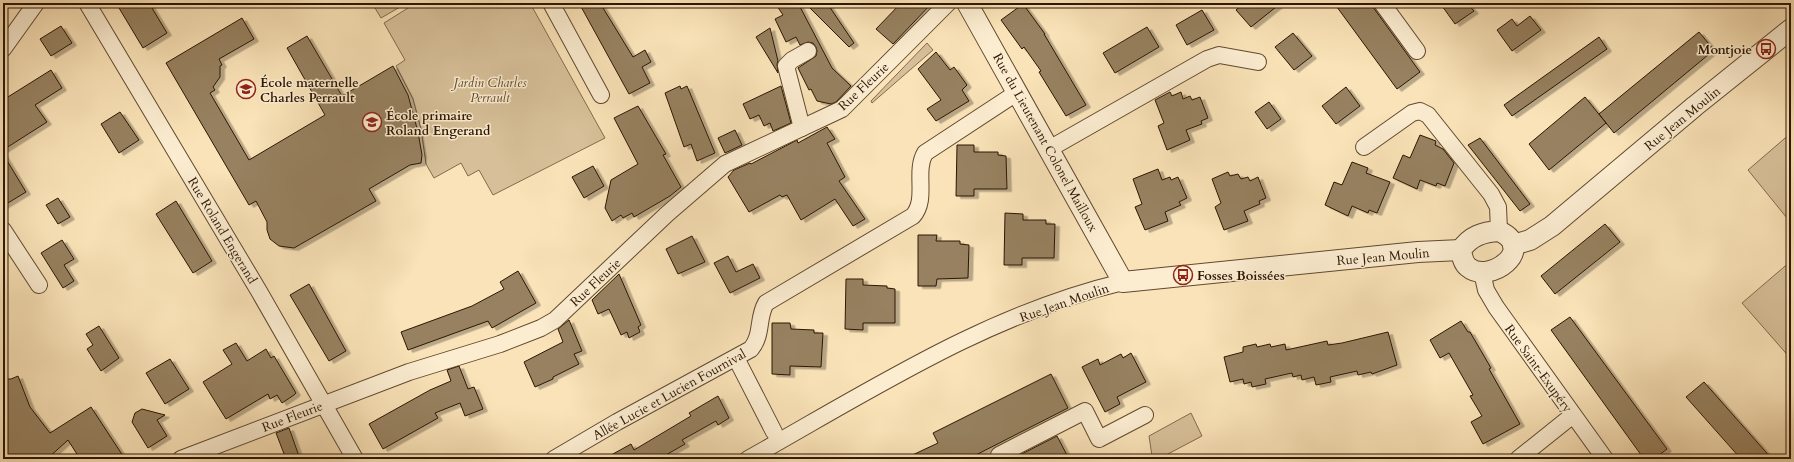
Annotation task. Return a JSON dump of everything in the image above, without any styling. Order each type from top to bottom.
[{"type":"street","points":[[3,49],[36,3]]},
{"type":"street","name":"Rue Roland Engerand","points":[[87,3],[256,286],[355,459]]},
{"type":"street","points":[[551,3],[601,95]]},
{"type":"street","name":"Rue Fleurie","points":[[180,459],[408,372],[500,344],[541,328],[555,320],[667,214],[725,164],[842,109],[948,3]]},
{"type":"street","name":"Rue du Lieutenant Colonel Mailloux","points":[[967,3],[1123,282]]},
{"type":"street","points":[[1382,3],[1417,51]]},
{"type":"street","name":"Rue Jean Moulin","points":[[1513,245],[1530,240],[1552,226],[1695,106],[1791,29]]},
{"type":"street","points":[[802,128],[786,66],[792,60],[808,51]]},
{"type":"street","points":[[1049,149],[1207,59],[1219,55],[1258,62]]},
{"type":"street","name":"Allée Lucie et Lucien Fournival","points":[[554,459],[617,422],[751,349],[756,343],[758,337],[762,314],[766,303],[913,216],[918,211],[920,203],[920,165],[925,153],[1018,92]]},
{"type":"street","points":[[1364,147],[1412,113],[1420,111],[1428,115],[1491,194],[1498,207],[1499,231]]},
{"type":"street","points":[[3,230],[39,285]]},
{"type":"street","points":[[1499,231],[1508,235],[1513,245],[1514,253],[1508,262],[1498,268],[1482,272],[1467,267],[1463,260],[1461,250],[1466,242],[1475,236],[1499,231]]},
{"type":"street","name":"Rue Jean Moulin","points":[[748,459],[946,348],[1033,311],[1091,290],[1123,282],[1418,252],[1461,250]]},
{"type":"street","name":"Rue Saint-Exupéry","points":[[1482,272],[1486,290],[1496,307],[1605,459]]},
{"type":"street","points":[[736,358],[774,432]]},
{"type":"street","points":[[998,459],[999,455],[1085,411],[1099,439],[1145,415]]},
{"type":"street","points":[[1518,459],[1573,415]]},
{"type":"green space","points":[[372,3],[407,3],[381,18]]},
{"type":"green space","name":"Jardin Charles Perrault","points":[[416,3],[530,3],[605,138],[493,195],[479,170],[468,176],[461,163],[434,178],[426,164],[421,129],[413,99],[396,66],[405,60],[384,23]]},
{"type":"green space","points":[[927,43],[933,50],[872,103],[871,101]]},
{"type":"green space","points":[[1791,133],[1791,223],[1748,170]]},
{"type":"green space","points":[[1791,261],[1791,359],[1742,303]]},
{"type":"green space","points":[[1191,413],[1202,436],[1166,455],[1165,459],[1148,459],[1152,456],[1149,436]]},
{"type":"building","points":[[116,3],[149,3],[167,33],[143,48]]},
{"type":"building","points":[[579,3],[600,3],[633,57],[645,50],[651,62],[642,67],[650,83],[629,94]]},
{"type":"building","points":[[775,3],[798,3],[832,68],[851,86],[836,102],[831,104],[817,101],[811,89],[809,90],[798,68],[816,56],[816,47],[813,43],[808,42],[800,45],[796,37],[786,42],[775,19],[783,15]]},
{"type":"building","points":[[805,3],[827,3],[854,43],[849,47]]},
{"type":"building","points":[[901,3],[932,3],[893,44],[876,29]]},
{"type":"building","points":[[1244,3],[1281,3],[1251,27],[1236,10]]},
{"type":"building","points":[[1334,3],[1370,3],[1420,72],[1397,89]]},
{"type":"building","points":[[1440,3],[1467,3],[1474,11],[1455,24]]},
{"type":"building","points":[[1023,4],[1045,34],[1086,105],[1066,116],[1039,72],[1041,71],[1024,47],[1022,49],[1001,20]]},
{"type":"building","points":[[1202,10],[1214,30],[1187,45],[1176,25]]},
{"type":"building","points":[[1530,16],[1541,30],[1512,51],[1497,30],[1512,19],[1517,26]]},
{"type":"building","name":"École primaire Roland Engerand","points":[[242,18],[254,39],[219,59],[222,65],[220,66],[220,77],[213,87],[215,90],[210,93],[249,160],[325,115],[287,48],[307,36],[342,96],[393,66],[408,95],[418,132],[422,155],[421,163],[410,165],[369,189],[376,201],[294,248],[279,246],[270,239],[267,230],[267,222],[256,201],[249,205],[166,63]]},
{"type":"building","points":[[61,26],[72,43],[51,56],[40,39]]},
{"type":"building","points":[[1147,27],[1159,47],[1115,73],[1103,53]]},
{"type":"building","points":[[770,28],[778,61],[778,73],[756,37]]},
{"type":"building","points":[[1699,32],[1714,50],[1614,133],[1599,114]]},
{"type":"building","points":[[1293,33],[1312,56],[1294,70],[1275,47]]},
{"type":"building","points":[[1599,37],[1607,49],[1512,116],[1504,105]]},
{"type":"building","points":[[936,52],[950,70],[954,67],[967,85],[962,90],[969,101],[936,121],[927,109],[941,100],[918,69]]},
{"type":"building","points":[[51,70],[62,88],[35,105],[47,122],[3,150],[3,100]]},
{"type":"building","points":[[680,86],[681,89],[687,86],[715,153],[697,161],[691,144],[684,147],[665,93]]},
{"type":"building","points":[[781,86],[791,123],[773,131],[770,123],[764,126],[759,115],[750,119],[743,104]]},
{"type":"building","points":[[1346,87],[1360,106],[1336,124],[1322,106]]},
{"type":"building","points":[[1170,92],[1172,96],[1181,92],[1183,99],[1190,96],[1192,100],[1200,97],[1208,118],[1201,121],[1202,124],[1186,130],[1190,140],[1167,150],[1158,126],[1164,123],[1155,100]]},
{"type":"building","points":[[1585,97],[1606,123],[1549,170],[1529,144]]},
{"type":"building","points":[[1269,102],[1281,119],[1267,129],[1255,112]]},
{"type":"building","points":[[638,106],[666,154],[663,155],[681,187],[670,196],[634,217],[632,213],[623,218],[621,215],[612,221],[605,208],[611,180],[638,164],[614,118]]},
{"type":"building","points":[[120,112],[139,140],[119,153],[101,124]]},
{"type":"building","points":[[827,127],[835,139],[827,143],[845,177],[839,181],[865,219],[853,226],[835,199],[801,220],[787,195],[782,197],[780,195],[749,212],[728,177],[734,170],[750,163],[751,164],[797,140],[798,143]]},
{"type":"building","points":[[735,130],[742,145],[725,153],[718,138]]},
{"type":"building","points":[[1420,135],[1436,141],[1435,145],[1443,149],[1454,163],[1445,186],[1437,183],[1436,186],[1420,180],[1417,189],[1393,178],[1403,155],[1410,158]]},
{"type":"building","points":[[1480,138],[1530,204],[1520,211],[1468,145]]},
{"type":"building","points":[[957,145],[974,145],[974,152],[998,152],[998,155],[1006,156],[1007,189],[974,189],[974,196],[956,196]]},
{"type":"building","points":[[3,154],[26,192],[3,206]]},
{"type":"building","points":[[1352,162],[1368,168],[1366,173],[1390,182],[1377,213],[1369,210],[1368,213],[1352,206],[1348,216],[1325,205],[1334,182],[1342,185]]},
{"type":"building","points":[[593,166],[604,186],[584,198],[572,177]]},
{"type":"building","points":[[1158,169],[1162,180],[1170,177],[1171,180],[1178,177],[1187,198],[1179,202],[1181,205],[1165,212],[1168,221],[1145,230],[1135,207],[1142,204],[1133,179]]},
{"type":"building","points":[[1228,172],[1230,176],[1238,174],[1241,179],[1248,177],[1250,181],[1258,177],[1266,198],[1259,201],[1260,204],[1244,211],[1248,221],[1224,230],[1215,207],[1221,203],[1212,179]]},
{"type":"building","points":[[58,198],[70,217],[58,224],[46,205]]},
{"type":"building","points":[[176,201],[212,261],[193,273],[156,214]]},
{"type":"building","points":[[1005,213],[1023,214],[1023,220],[1046,220],[1046,224],[1055,224],[1054,258],[1022,258],[1022,265],[1004,265]]},
{"type":"building","points":[[1605,224],[1620,242],[1555,294],[1541,276]]},
{"type":"building","points":[[918,235],[937,235],[936,241],[960,241],[960,244],[969,245],[968,278],[937,279],[936,286],[918,286]]},
{"type":"building","points":[[692,236],[705,262],[678,274],[666,249]]},
{"type":"building","points":[[62,240],[74,259],[64,265],[74,281],[63,288],[41,253]]},
{"type":"building","points":[[728,256],[736,272],[753,264],[760,278],[730,293],[714,263]]},
{"type":"building","points":[[518,271],[536,303],[492,328],[488,321],[408,350],[401,332],[472,306],[504,289],[500,282]]},
{"type":"building","points":[[619,274],[641,325],[638,327],[640,332],[629,338],[627,332],[621,335],[609,309],[598,314],[592,300]]},
{"type":"building","points":[[846,279],[863,279],[863,285],[887,286],[887,288],[895,289],[895,323],[863,323],[863,330],[845,329]]},
{"type":"building","points":[[309,284],[346,351],[329,361],[290,295]]},
{"type":"building","points":[[1570,317],[1667,449],[1654,459],[1644,459],[1551,330]]},
{"type":"building","points":[[569,320],[582,351],[574,354],[579,364],[553,377],[553,379],[535,387],[524,362],[563,342],[558,329]]},
{"type":"building","points":[[1461,321],[1468,332],[1470,332],[1491,368],[1489,369],[1520,424],[1483,444],[1471,422],[1482,416],[1470,396],[1473,395],[1449,353],[1440,358],[1430,340]]},
{"type":"building","points":[[772,323],[790,323],[791,329],[814,330],[814,333],[823,333],[821,367],[790,366],[790,375],[772,374]]},
{"type":"building","points":[[99,326],[119,358],[101,371],[87,349],[93,345],[86,334]]},
{"type":"building","points":[[1388,332],[1397,365],[1372,374],[1371,372],[1358,375],[1357,371],[1330,377],[1331,382],[1316,385],[1314,377],[1302,380],[1301,375],[1293,377],[1292,373],[1265,379],[1266,384],[1252,387],[1251,382],[1244,384],[1243,379],[1230,382],[1224,357],[1243,352],[1243,347],[1256,344],[1257,347],[1270,344],[1271,347],[1285,344],[1286,350],[1327,341],[1328,345],[1342,343]]},
{"type":"building","points":[[236,343],[247,361],[266,349],[271,358],[274,356],[296,393],[282,403],[277,395],[270,399],[268,394],[226,419],[203,382],[232,364],[223,350]]},
{"type":"building","points":[[1131,353],[1146,382],[1117,397],[1120,404],[1105,412],[1082,367],[1098,359],[1100,365],[1121,354],[1123,358]]},
{"type":"building","points":[[170,359],[189,389],[165,404],[146,373]]},
{"type":"building","points":[[459,366],[468,389],[474,387],[483,409],[465,416],[460,403],[435,413],[438,418],[383,449],[369,424],[430,390],[451,381],[447,370]]},
{"type":"building","points":[[1051,374],[1068,408],[968,459],[904,459],[938,443],[933,433]]},
{"type":"building","points":[[18,376],[30,407],[50,433],[91,407],[125,459],[80,459],[68,440],[47,459],[3,459],[3,379],[11,379]]},
{"type":"building","points":[[1704,382],[1772,459],[1741,459],[1686,397]]},
{"type":"building","points":[[718,396],[729,418],[718,425],[716,421],[682,440],[685,444],[659,459],[604,459],[631,444],[634,450],[691,416],[689,413]]},
{"type":"building","points":[[142,409],[165,415],[157,420],[167,436],[148,448],[132,422],[135,413]]},
{"type":"building","points":[[289,428],[300,459],[286,459],[276,433]]},
{"type":"building","points":[[1057,436],[1069,459],[1012,459]]},
{"type":"place","name":"Montjoie","points":[[1766,49]]},
{"type":"place","name":"École maternelle Charles Perrault","points":[[246,89]]},
{"type":"place","name":"École primaire Roland Engerand","points":[[372,122]]},
{"type":"place","name":"Fosses Boissées","points":[[1183,275]]}]
